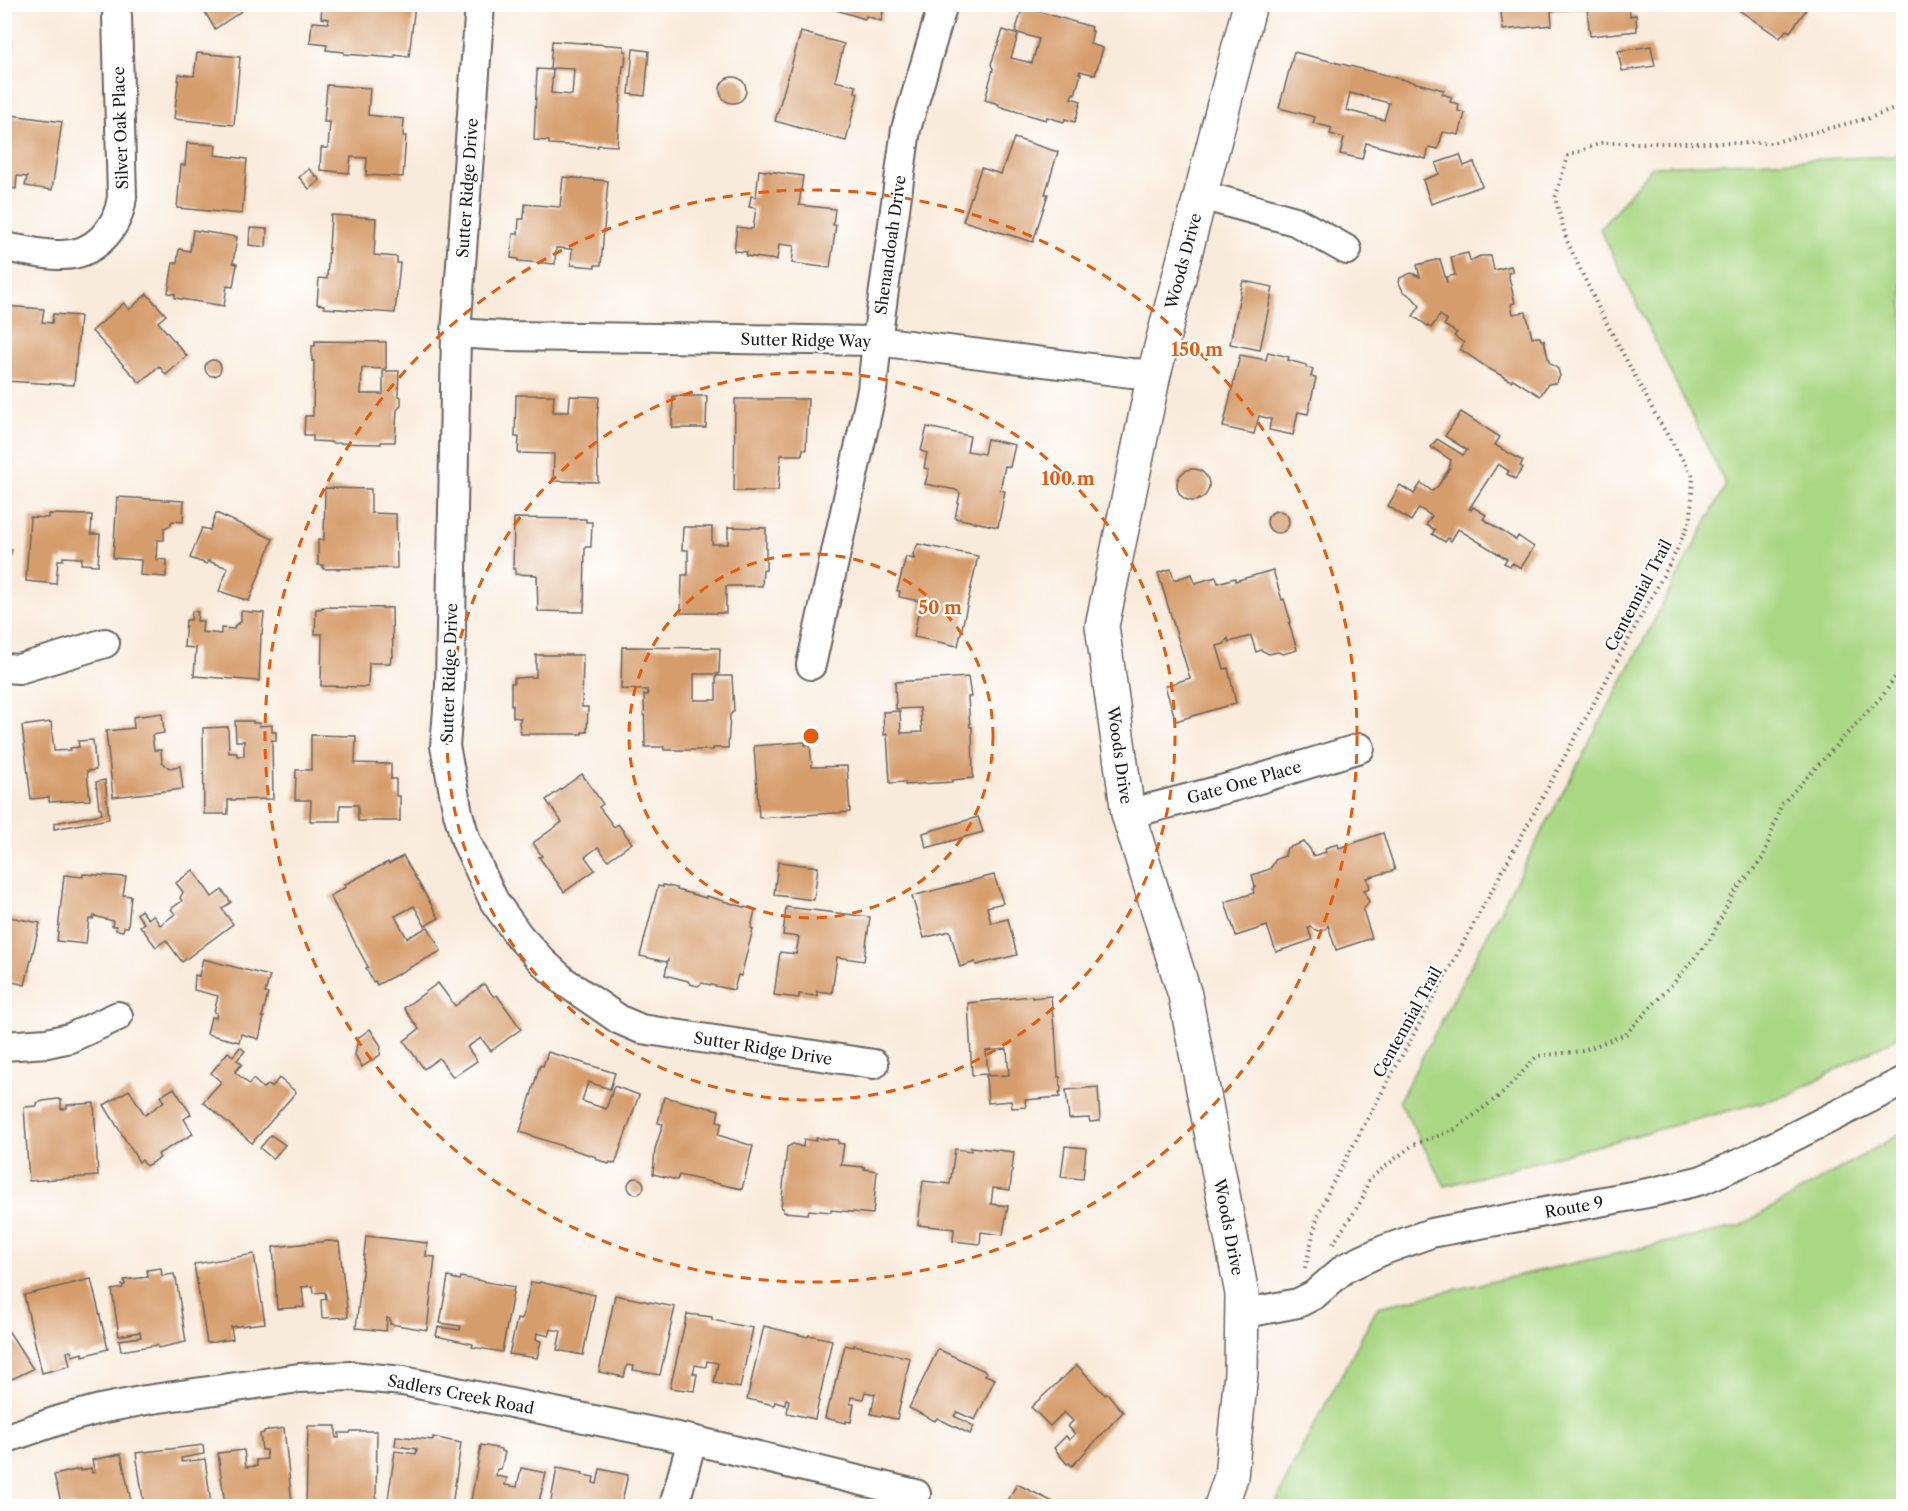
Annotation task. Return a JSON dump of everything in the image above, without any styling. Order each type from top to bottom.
[{"type":"street","name":"Sutter Ridge Drive","points":[[480,4],[456,333],[450,687],[445,746],[466,841],[494,901],[519,936],[543,962],[573,988],[620,1020],[642,1029],[874,1065]]},
{"type":"street","name":"Shenandoah Drive","points":[[812,665],[873,390],[877,341],[906,129],[943,4]]},
{"type":"street","name":"Woods Drive","points":[[1221,1506],[1231,1477],[1241,1373],[1242,1294],[1185,994],[1128,814],[1102,626],[1154,374],[1250,4]]},
{"type":"street","name":"Silver Oak Place","points":[[4,247],[60,255],[71,254],[93,246],[102,239],[116,220],[122,197],[117,16]]},
{"type":"street","points":[[1201,195],[1295,221],[1347,250]]},
{"type":"street","name":"Sutter Ridge Way","points":[[456,333],[504,336],[877,341],[1154,374]]},
{"type":"street","points":[[4,668],[19,669],[105,643]]},
{"type":"street","name":"Gate One Place","points":[[1128,814],[1236,786],[1360,748]]},
{"type":"street","points":[[4,1046],[24,1046],[70,1038],[118,1016]]},
{"type":"street","name":"Route 9","points":[[1241,1314],[1298,1303],[1314,1295],[1345,1268],[1384,1250],[1431,1233],[1653,1192],[1702,1180],[1725,1171],[1904,1081]]},
{"type":"street","name":"Sadlers Creek Road","points":[[4,1439],[100,1409],[146,1400],[299,1378],[351,1376],[403,1381],[692,1440],[916,1494]]},
{"type":"street","points":[[674,1506],[692,1440]]},
{"type":"path","name":"Centennial Trail","points":[[1304,1270],[1317,1218],[1330,1188],[1670,562],[1691,519],[1693,476],[1660,423],[1626,360],[1567,241],[1555,198],[1568,156],[1601,142],[1771,143],[1869,118],[1904,106]]},
{"type":"path","points":[[1332,1246],[1362,1200],[1369,1179],[1413,1145],[1456,1128],[1503,1093],[1537,1056],[1582,1051],[1626,1034],[1711,938],[1733,894],[1763,858],[1781,805],[1884,694],[1904,664]]},
{"type":"green space","points":[[1903,147],[1903,1034],[1789,1095],[1445,1186],[1399,1101],[1726,485],[1600,229],[1653,166],[1893,156]]},
{"type":"green space","points":[[1903,1132],[1903,1506],[1275,1506],[1293,1465],[1378,1307],[1740,1226]]},
{"type":"building","points":[[4,4],[6,4],[11,45],[4,45]]},
{"type":"building","points":[[200,4],[252,4],[215,29]]},
{"type":"building","points":[[322,4],[378,4],[378,6],[399,8],[400,4],[415,4],[409,57],[344,54],[344,52],[326,50],[327,45],[310,43],[312,22],[328,23],[329,19],[321,18]]},
{"type":"building","points":[[817,4],[885,4],[881,21],[866,16],[865,19]]},
{"type":"building","points":[[1500,4],[1629,4],[1630,16],[1636,15],[1637,31],[1590,36],[1587,8],[1551,11],[1552,25],[1503,30]]},
{"type":"building","points":[[1730,4],[1797,4],[1806,10],[1790,32],[1786,30],[1780,38]]},
{"type":"building","points":[[1023,7],[1092,27],[1090,44],[1103,48],[1095,75],[1080,71],[1079,73],[1081,74],[1075,94],[1073,93],[1071,98],[1081,101],[1075,122],[1065,119],[1064,122],[1047,117],[1046,120],[985,100],[993,69],[991,64],[1003,30],[1018,35],[1011,58],[1032,63],[1039,39],[1015,32]]},
{"type":"building","points":[[801,32],[844,44],[835,81],[856,86],[855,92],[858,93],[846,141],[775,121]]},
{"type":"building","points":[[552,41],[624,46],[625,66],[623,66],[617,146],[549,144],[549,141],[534,140],[537,69],[553,70],[551,93],[572,95],[574,69],[550,68]]},
{"type":"building","points":[[1651,46],[1655,66],[1622,71],[1618,51]]},
{"type":"building","points":[[633,49],[649,51],[645,96],[629,94]]},
{"type":"building","points":[[1294,52],[1444,90],[1442,94],[1452,97],[1450,102],[1459,104],[1458,111],[1465,113],[1459,135],[1443,132],[1438,149],[1429,147],[1426,159],[1366,143],[1362,159],[1340,154],[1344,138],[1330,134],[1332,128],[1313,123],[1315,117],[1279,108]],"holes":[[[1350,93],[1389,103],[1384,120],[1346,110]]]},
{"type":"building","points":[[197,53],[240,57],[234,125],[174,119],[179,74],[194,76]]},
{"type":"building","points":[[733,77],[742,81],[746,90],[742,99],[733,103],[724,99],[720,90],[724,81]]},
{"type":"building","points":[[327,85],[370,88],[368,115],[404,119],[403,136],[406,136],[403,177],[366,175],[367,158],[351,157],[349,173],[320,170],[321,148],[328,148],[330,122],[324,122]]},
{"type":"building","points":[[4,114],[62,122],[52,190],[25,186],[27,177],[17,176],[16,189],[4,187]]},
{"type":"building","points":[[1014,138],[1058,152],[1033,242],[963,221],[981,168],[1001,174]]},
{"type":"building","points":[[187,143],[216,145],[215,155],[247,159],[242,214],[177,208],[181,165],[185,165]]},
{"type":"building","points":[[1460,155],[1464,166],[1474,162],[1482,186],[1431,204],[1423,180],[1439,174],[1436,163]]},
{"type":"building","points":[[309,169],[320,180],[309,189],[299,177]]},
{"type":"building","points":[[759,170],[803,176],[799,205],[835,209],[833,225],[836,225],[830,268],[792,263],[794,246],[779,244],[777,260],[746,256],[747,252],[734,251],[737,227],[753,229],[756,208],[749,207],[751,196],[756,197]]},
{"type":"building","points":[[563,177],[608,181],[601,265],[595,265],[595,267],[571,265],[572,249],[556,248],[555,264],[518,261],[518,259],[511,258],[513,234],[518,234],[519,219],[524,219],[525,204],[560,207]]},
{"type":"building","points":[[331,215],[376,218],[374,255],[397,257],[397,263],[400,263],[395,313],[324,308],[324,305],[317,304],[319,278],[327,279]]},
{"type":"building","points":[[250,228],[267,229],[266,247],[249,245]]},
{"type":"building","points":[[193,230],[237,237],[233,263],[237,264],[233,287],[227,286],[224,306],[175,298],[175,294],[168,293],[173,263],[177,263],[179,249],[190,251]]},
{"type":"building","points":[[1468,253],[1470,261],[1480,256],[1491,256],[1494,270],[1511,266],[1513,272],[1508,273],[1515,303],[1511,304],[1513,314],[1526,312],[1532,337],[1540,337],[1544,340],[1549,362],[1558,369],[1560,376],[1556,383],[1548,384],[1540,396],[1513,379],[1511,381],[1488,368],[1460,349],[1464,343],[1454,336],[1457,333],[1444,325],[1447,320],[1440,315],[1431,328],[1413,316],[1420,306],[1403,291],[1399,283],[1400,278],[1411,273],[1420,277],[1417,265],[1440,259],[1447,283],[1446,277],[1455,275],[1451,257]]},
{"type":"building","points":[[1243,281],[1273,287],[1260,350],[1230,344]]},
{"type":"building","points":[[147,294],[166,315],[158,322],[187,356],[166,375],[159,366],[140,383],[92,331],[124,303],[129,310]]},
{"type":"building","points":[[4,306],[44,309],[42,322],[52,323],[53,314],[80,316],[74,385],[4,381]]},
{"type":"building","points":[[315,341],[386,342],[386,369],[362,368],[361,394],[383,394],[383,371],[399,371],[398,395],[401,397],[401,406],[397,410],[395,442],[331,443],[313,441],[313,435],[304,435],[305,416],[313,416],[312,346],[315,346]]},
{"type":"building","points":[[1268,352],[1289,357],[1288,360],[1313,369],[1311,377],[1316,378],[1308,414],[1298,412],[1293,435],[1269,430],[1271,419],[1259,416],[1254,434],[1223,427],[1240,355],[1266,360]]},
{"type":"building","points":[[210,360],[216,360],[221,368],[219,374],[210,376],[205,371],[205,365]]},
{"type":"building","points":[[516,395],[554,395],[553,412],[569,412],[570,396],[599,397],[598,482],[553,481],[554,454],[518,453],[519,437],[515,437]]},
{"type":"building","points":[[673,396],[707,396],[706,428],[672,428]]},
{"type":"building","points":[[735,399],[808,399],[806,450],[803,449],[802,455],[781,455],[778,491],[734,491]]},
{"type":"building","points":[[1461,412],[1500,437],[1495,445],[1523,461],[1520,466],[1523,468],[1515,479],[1507,474],[1509,471],[1498,464],[1469,509],[1473,507],[1486,515],[1483,519],[1516,540],[1518,536],[1534,547],[1521,568],[1513,563],[1510,566],[1504,563],[1507,559],[1458,529],[1451,541],[1448,538],[1445,542],[1432,534],[1435,530],[1426,525],[1432,516],[1419,508],[1411,521],[1388,506],[1400,485],[1414,494],[1421,483],[1432,491],[1438,486],[1449,469],[1451,460],[1431,447],[1437,439],[1463,455],[1467,450],[1445,436]]},
{"type":"building","points":[[927,427],[970,436],[967,451],[984,454],[987,439],[1015,445],[1010,467],[1005,466],[1000,490],[1005,491],[998,527],[955,518],[960,493],[956,490],[925,484],[929,469],[924,468],[927,453],[921,451]]},
{"type":"building","points":[[1193,469],[1205,473],[1209,485],[1205,497],[1193,501],[1181,497],[1177,485],[1181,473]]},
{"type":"building","points":[[325,488],[371,489],[371,513],[396,514],[397,568],[323,569],[323,565],[318,565],[318,540],[324,540]]},
{"type":"building","points":[[117,497],[184,501],[183,522],[172,521],[170,526],[164,528],[164,540],[157,540],[156,559],[167,560],[166,577],[140,575],[141,560],[113,558]]},
{"type":"building","points":[[1274,511],[1282,511],[1289,518],[1289,526],[1282,533],[1274,533],[1267,526],[1267,518]]},
{"type":"building","points":[[216,513],[273,539],[249,601],[219,591],[228,568],[190,558],[202,528],[210,530]]},
{"type":"building","points":[[48,514],[92,515],[91,534],[100,534],[98,565],[81,564],[82,558],[63,557],[63,560],[58,560],[56,584],[26,581],[30,517],[48,518]]},
{"type":"building","points":[[514,518],[586,519],[586,522],[592,522],[591,547],[585,547],[584,612],[538,611],[537,575],[515,574],[515,569],[513,569]]},
{"type":"building","points":[[683,527],[712,527],[712,544],[728,544],[728,527],[766,528],[766,570],[763,570],[762,586],[726,586],[726,613],[681,613],[682,575],[688,575],[688,550],[682,550]]},
{"type":"building","points":[[918,544],[978,556],[958,646],[914,637],[920,601],[899,597],[900,591],[897,591],[906,557],[914,559],[913,554]]},
{"type":"building","points":[[4,548],[12,550],[5,572],[4,572]]},
{"type":"building","points":[[1171,569],[1174,580],[1192,574],[1195,583],[1216,577],[1218,583],[1235,578],[1235,581],[1273,570],[1291,622],[1289,623],[1297,650],[1283,654],[1278,652],[1269,654],[1261,650],[1256,652],[1251,636],[1229,642],[1228,638],[1224,644],[1217,646],[1224,669],[1228,668],[1236,703],[1176,721],[1165,686],[1190,678],[1158,573]]},
{"type":"building","points":[[322,607],[392,608],[393,657],[390,663],[369,663],[368,687],[321,686],[322,634],[315,634],[316,609],[322,609]]},
{"type":"building","points":[[192,611],[198,612],[197,621],[203,621],[202,632],[221,634],[221,628],[234,629],[235,625],[241,622],[241,611],[264,613],[259,681],[194,676],[196,648],[184,647],[186,620],[191,620]]},
{"type":"building","points":[[622,647],[720,648],[719,674],[694,674],[694,700],[716,700],[716,676],[732,676],[734,711],[730,715],[728,748],[664,750],[664,747],[645,747],[644,695],[648,695],[647,690],[621,689]]},
{"type":"building","points":[[536,655],[583,655],[582,707],[588,707],[587,732],[582,732],[582,734],[521,734],[519,722],[521,718],[513,717],[511,683],[514,683],[514,678],[536,677]]},
{"type":"building","points":[[968,677],[971,697],[968,697],[970,727],[972,727],[973,778],[952,780],[952,782],[905,785],[905,782],[890,783],[887,734],[884,735],[883,712],[900,711],[901,733],[922,732],[920,708],[896,709],[895,682]]},
{"type":"building","points":[[162,713],[164,733],[152,735],[154,750],[161,750],[162,762],[169,768],[180,766],[183,789],[113,797],[106,731],[134,728],[133,717]]},
{"type":"building","points":[[235,721],[253,721],[253,723],[259,723],[259,726],[272,725],[272,732],[276,732],[276,741],[272,740],[273,799],[228,800],[228,814],[204,814],[203,728],[228,727],[229,753],[244,756],[244,741],[236,741]]},
{"type":"building","points":[[51,722],[54,751],[71,750],[70,748],[79,747],[78,741],[93,740],[96,770],[87,771],[90,800],[49,802],[49,797],[31,799],[22,726]]},
{"type":"building","points":[[311,735],[356,736],[355,763],[391,764],[391,779],[396,779],[396,796],[400,796],[400,821],[358,821],[358,805],[340,805],[340,821],[310,821],[311,800],[295,800],[296,770],[311,770]]},
{"type":"building","points":[[805,742],[805,745],[810,745],[812,767],[847,766],[850,812],[759,818],[754,746]]},
{"type":"building","points":[[582,774],[603,804],[599,807],[614,827],[618,824],[632,843],[608,860],[598,847],[585,857],[595,870],[564,892],[539,857],[542,856],[533,843],[562,822],[546,800]]},
{"type":"building","points":[[105,780],[109,819],[54,829],[54,823],[102,814],[99,808],[96,782]]},
{"type":"building","points":[[978,817],[983,832],[926,848],[923,833]]},
{"type":"building","points":[[1383,833],[1395,870],[1367,878],[1370,888],[1364,890],[1369,902],[1363,910],[1372,938],[1336,950],[1328,925],[1326,929],[1319,931],[1310,926],[1308,928],[1312,940],[1276,952],[1267,926],[1236,936],[1225,902],[1254,893],[1252,875],[1270,869],[1276,859],[1285,856],[1287,848],[1304,842],[1313,856],[1326,852],[1325,848],[1338,844],[1339,848]]},
{"type":"building","points":[[403,856],[439,918],[425,926],[414,906],[395,916],[407,938],[428,927],[441,951],[377,985],[375,981],[373,982],[366,968],[368,967],[330,896],[346,887],[344,885]]},
{"type":"building","points":[[778,862],[818,867],[814,900],[774,895]]},
{"type":"building","points":[[193,870],[212,897],[222,890],[231,902],[222,909],[233,924],[182,962],[166,940],[156,947],[140,926],[144,923],[137,914],[141,910],[148,919],[153,915],[160,925],[175,914],[171,909],[182,901],[180,898],[183,892],[176,883]]},
{"type":"building","points":[[83,874],[126,877],[123,895],[131,896],[128,927],[124,927],[123,931],[116,930],[116,926],[112,926],[113,921],[94,916],[93,919],[89,919],[86,944],[57,941],[64,875],[83,877]]},
{"type":"building","points":[[994,875],[1003,903],[987,907],[991,923],[1008,919],[1017,955],[976,965],[975,962],[960,967],[950,931],[924,938],[912,896]]},
{"type":"building","points":[[663,885],[755,910],[751,928],[753,929],[741,976],[738,975],[734,990],[702,983],[698,986],[665,975],[668,960],[666,962],[640,956],[658,886],[663,887]]},
{"type":"building","points":[[786,907],[870,917],[864,961],[837,957],[832,993],[817,991],[817,996],[799,994],[799,998],[774,995],[780,952],[796,954],[799,937],[783,935]]},
{"type":"building","points":[[4,916],[40,923],[25,985],[4,980]]},
{"type":"building","points":[[203,959],[270,976],[265,993],[268,994],[259,1039],[241,1034],[239,1042],[207,1034],[211,1017],[216,1018],[217,1013],[214,1012],[218,996],[194,990],[195,975],[199,976]]},
{"type":"building","points":[[438,983],[455,1006],[484,984],[494,997],[497,995],[521,1029],[491,1051],[481,1038],[467,1047],[477,1061],[453,1077],[439,1058],[424,1069],[404,1041],[419,1029],[404,1008]]},
{"type":"building","points":[[1032,996],[1032,998],[1051,996],[1060,1097],[1025,1100],[1026,1107],[1012,1108],[1011,1101],[988,1103],[986,1076],[1009,1075],[1007,1049],[986,1051],[988,1074],[972,1075],[968,1003]]},
{"type":"building","points":[[370,1029],[381,1046],[380,1055],[362,1067],[355,1055],[358,1038]]},
{"type":"building","points":[[240,1047],[245,1051],[237,1060],[242,1064],[235,1072],[249,1084],[253,1079],[263,1088],[268,1085],[272,1087],[279,1078],[296,1092],[252,1143],[203,1102],[221,1082],[211,1073],[228,1052],[233,1056]]},
{"type":"building","points":[[548,1052],[615,1073],[610,1089],[588,1082],[582,1101],[606,1109],[614,1086],[639,1095],[615,1164],[610,1162],[609,1164],[596,1157],[520,1132],[540,1065],[543,1066]]},
{"type":"building","points":[[1098,1087],[1100,1121],[1090,1122],[1089,1118],[1069,1119],[1066,1090]]},
{"type":"building","points":[[174,1088],[191,1114],[184,1119],[193,1134],[158,1154],[160,1158],[146,1166],[142,1160],[139,1162],[104,1105],[129,1090],[145,1115],[164,1101],[161,1096]]},
{"type":"building","points":[[664,1097],[719,1110],[717,1121],[722,1122],[718,1135],[753,1146],[742,1189],[679,1175],[677,1180],[653,1174],[655,1149],[663,1124],[658,1123]]},
{"type":"building","points":[[61,1100],[61,1109],[67,1108],[67,1105],[94,1103],[98,1176],[29,1181],[24,1107],[37,1106],[37,1103],[43,1101]]},
{"type":"building","points":[[271,1135],[285,1145],[273,1159],[260,1148]]},
{"type":"building","points":[[816,1138],[838,1140],[838,1143],[844,1144],[841,1165],[864,1167],[864,1169],[877,1171],[873,1214],[831,1210],[831,1212],[809,1210],[808,1214],[783,1212],[781,1208],[787,1147],[793,1144],[803,1147],[804,1139],[816,1141]]},
{"type":"building","points":[[1065,1146],[1086,1148],[1083,1179],[1061,1177]]},
{"type":"building","points":[[971,1147],[1014,1152],[1010,1190],[993,1188],[991,1204],[1008,1206],[1003,1235],[981,1232],[980,1244],[953,1241],[954,1229],[918,1225],[923,1181],[950,1184],[955,1149],[971,1151]]},
{"type":"building","points":[[636,1178],[642,1180],[644,1186],[642,1192],[636,1194],[630,1192],[628,1186],[630,1180]]},
{"type":"building","points":[[366,1236],[427,1243],[426,1256],[435,1257],[427,1330],[390,1324],[390,1319],[387,1318],[386,1331],[356,1328]]},
{"type":"building","points":[[339,1242],[348,1317],[322,1318],[321,1300],[326,1299],[325,1292],[314,1293],[313,1286],[302,1287],[304,1307],[277,1309],[273,1247]]},
{"type":"building","points":[[254,1254],[265,1323],[231,1327],[233,1339],[207,1343],[194,1264]]},
{"type":"building","points":[[161,1268],[162,1276],[174,1274],[176,1278],[186,1342],[158,1348],[157,1345],[121,1351],[119,1340],[141,1337],[140,1332],[119,1336],[112,1290],[123,1288],[124,1280],[148,1277],[147,1270]]},
{"type":"building","points":[[448,1277],[460,1280],[461,1277],[514,1287],[502,1352],[472,1347],[473,1344],[436,1336],[438,1327],[460,1330],[461,1326],[440,1323]]},
{"type":"building","points":[[91,1279],[108,1349],[83,1356],[83,1353],[72,1356],[71,1351],[67,1352],[70,1366],[42,1373],[24,1295]]},
{"type":"building","points":[[531,1282],[595,1295],[583,1355],[557,1350],[561,1331],[551,1329],[549,1336],[537,1333],[536,1340],[541,1341],[537,1358],[509,1354],[517,1319],[521,1320],[523,1316]]},
{"type":"building","points":[[615,1295],[675,1307],[660,1375],[633,1370],[634,1366],[627,1365],[624,1377],[599,1372]]},
{"type":"building","points":[[687,1314],[712,1317],[712,1320],[753,1328],[740,1388],[714,1383],[718,1363],[707,1361],[706,1367],[695,1365],[693,1373],[697,1374],[694,1391],[670,1388]]},
{"type":"building","points":[[4,1324],[33,1369],[10,1380],[4,1370]]},
{"type":"building","points":[[764,1326],[808,1337],[809,1335],[832,1340],[815,1419],[787,1413],[789,1400],[786,1399],[785,1405],[775,1402],[774,1405],[747,1399]]},
{"type":"building","points":[[845,1345],[910,1358],[897,1419],[871,1414],[875,1394],[865,1392],[863,1399],[851,1397],[850,1404],[854,1404],[851,1422],[825,1418]]},
{"type":"building","points":[[938,1349],[987,1372],[985,1375],[995,1379],[975,1420],[957,1412],[954,1416],[974,1426],[970,1434],[909,1408]]},
{"type":"building","points":[[1077,1365],[1105,1395],[1107,1393],[1123,1412],[1072,1466],[1067,1464],[1054,1448],[1066,1436],[1069,1440],[1075,1434],[1068,1426],[1073,1421],[1064,1412],[1050,1426],[1031,1407]]},
{"type":"building","points":[[308,1426],[336,1426],[336,1438],[339,1438],[339,1433],[377,1431],[376,1506],[306,1505]]},
{"type":"building","points":[[284,1428],[292,1503],[270,1506],[225,1506],[218,1453],[244,1450],[246,1467],[257,1466],[256,1460],[267,1459],[266,1450],[262,1450],[260,1434],[264,1431]]},
{"type":"building","points":[[396,1436],[433,1440],[433,1437],[461,1443],[452,1506],[388,1499],[395,1451],[416,1454],[417,1449],[395,1446]]},
{"type":"building","points":[[203,1445],[204,1454],[181,1458],[182,1462],[205,1459],[211,1504],[144,1506],[136,1453]]},
{"type":"building","points":[[481,1445],[505,1452],[501,1469],[497,1469],[496,1476],[507,1478],[505,1485],[517,1487],[521,1468],[546,1473],[538,1506],[470,1506]]},
{"type":"building","points":[[121,1454],[132,1506],[62,1506],[54,1475],[91,1468],[92,1473],[95,1472],[92,1460]]},
{"type":"building","points":[[557,1468],[594,1477],[593,1483],[597,1484],[600,1469],[628,1475],[621,1506],[550,1506]]},
{"type":"building","points":[[1017,1484],[1061,1506],[1005,1506]]}]
